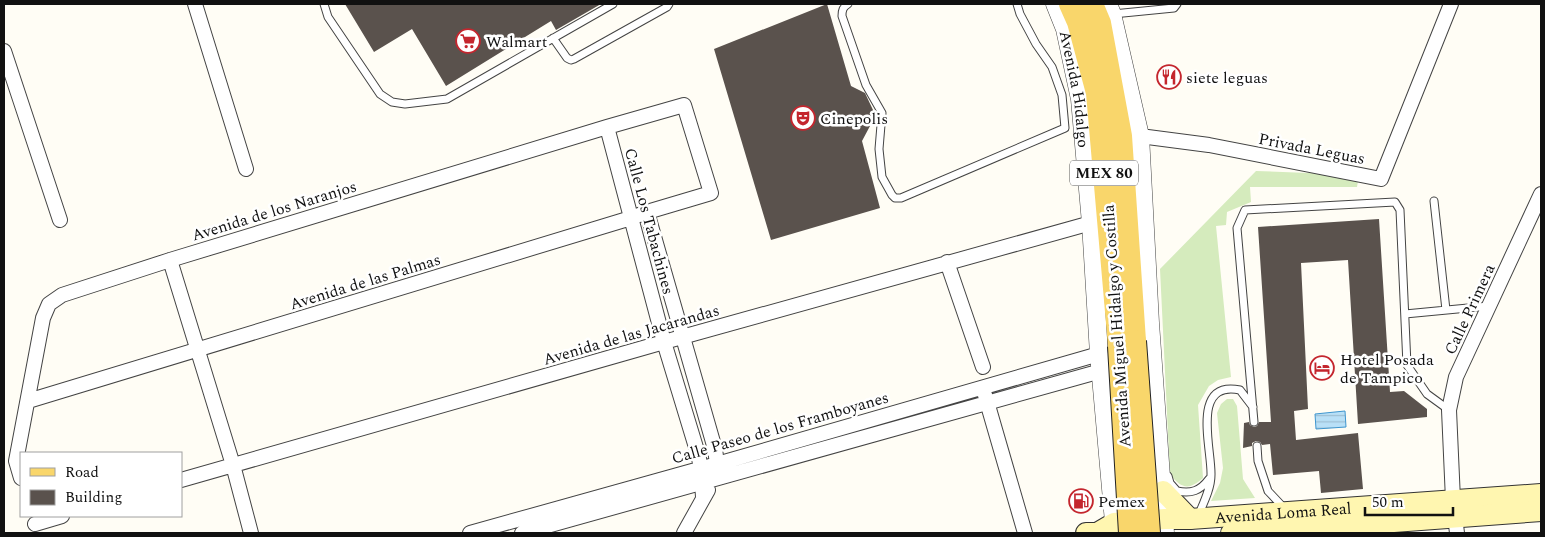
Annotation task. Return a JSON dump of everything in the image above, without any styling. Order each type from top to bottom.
[{"type":"main road","name":"Avenida Miguel Hidalgo y Costilla","points":[[1070,4],[1078,22],[1097,93],[1113,353],[1160,528]]},
{"type":"main road","name":"Avenida Miguel Hidalgo y Costilla","points":[[1092,4],[1100,23],[1120,136],[1113,353],[1111,527]]},
{"type":"main road","points":[[1163,494],[1194,518]]},
{"type":"main road","name":"Avenida Loma Real","points":[[1086,533],[1111,527],[1160,528],[1194,518],[1288,512],[1455,517],[1541,494]]},
{"type":"main road","name":"Avenida Loma Real","points":[[1231,533],[1304,526],[1352,529],[1455,517],[1541,511]]},
{"type":"street","points":[[195,4],[246,168]]},
{"type":"street","name":"Avenida Hidalgo","points":[[1055,4],[1065,29],[1080,99],[1091,223],[1113,353],[1111,527]]},
{"type":"street","name":"Privada Leguas","points":[[1140,136],[1209,145],[1381,179],[1452,4]]},
{"type":"street","points":[[1110,9],[1140,136],[1150,323],[1163,494],[1160,528]]},
{"type":"street","points":[[4,51],[60,220]]},
{"type":"street","name":"Avenida de los Naranjos","points":[[20,475],[16,461],[43,318],[49,304],[62,296],[170,260],[607,127],[684,106],[711,193]]},
{"type":"street","name":"Calle Los Tabachines","points":[[607,127],[664,342],[698,454],[703,497]]},
{"type":"street","name":"Avenida de las Palmas","points":[[28,401],[711,193]]},
{"type":"street","name":"Calle Primera","points":[[1455,517],[1449,410],[1456,377],[1541,194]]},
{"type":"street","name":"Calle Los Tabachines","points":[[646,212],[714,449],[717,464],[716,479]]},
{"type":"street","name":"Avenida de las Jacarandas","points":[[182,480],[947,262],[1091,223]]},
{"type":"street","points":[[170,260],[233,465],[250,533]]},
{"type":"street","points":[[947,262],[983,367]]},
{"type":"street","name":"Calle Paseo de los Framboyanes","points":[[470,533],[982,387],[1113,353]]},
{"type":"street","name":"Calle Paseo de los Framboyanes","points":[[522,533],[1057,383],[1113,353]]},
{"type":"street","points":[[1050,368],[1057,383]]},
{"type":"street","points":[[982,387],[1025,533]]},
{"type":"street","points":[[684,533],[703,497],[716,479]]},
{"type":"street","points":[[1111,527],[1119,507],[1157,501],[1163,494]]},
{"type":"street","points":[[35,524],[59,517]]},
{"type":"lane","points":[[324,4],[328,17],[380,94],[392,102],[405,104],[447,99],[613,4]]},
{"type":"lane","points":[[553,38],[567,58],[571,60],[667,7],[668,4]]},
{"type":"lane","points":[[848,4],[842,11],[842,16],[866,85],[882,113],[879,150],[882,177],[895,198],[901,198],[1065,128],[1082,123]]},
{"type":"lane","points":[[1017,4],[1020,14],[1036,44],[1052,67],[1062,95],[1065,128]]},
{"type":"lane","points":[[1110,9],[1174,8],[1177,4]]},
{"type":"lane","points":[[1434,200],[1446,310]]},
{"type":"lane","points":[[1254,422],[1237,228],[1246,210],[1395,202],[1400,210],[1407,365],[1427,394],[1449,410]]},
{"type":"lane","points":[[1405,314],[1490,306]]},
{"type":"lane","points":[[1194,518],[1206,497],[1211,477],[1208,405],[1214,395],[1230,388],[1240,390],[1253,407]]},
{"type":"lane","points":[[1256,446],[1258,462],[1268,492],[1304,526]]},
{"type":"lane","points":[[1160,450],[1170,483],[1177,492],[1196,491],[1204,486],[1211,477]]},
{"type":"green space","points":[[1256,171],[1359,175],[1357,187],[1250,187],[1251,202],[1227,212],[1226,225],[1216,226],[1231,377],[1218,380],[1209,386],[1198,405],[1203,478],[1193,485],[1185,486],[1178,483],[1170,475],[1160,269]]},
{"type":"green space","points":[[1227,399],[1233,399],[1237,406],[1243,479],[1255,498],[1211,501],[1220,483],[1223,468],[1217,413],[1221,404]]},
{"type":"water","points":[[1345,411],[1346,427],[1316,429],[1315,414]]},
{"type":"building","name":"Walmart","points":[[345,4],[601,4],[556,30],[551,21],[446,86],[412,29],[374,52]]},
{"type":"building","name":"Cinepolis","points":[[827,4],[851,86],[865,93],[873,110],[870,126],[862,141],[880,208],[771,240],[714,49]]},
{"type":"building","points":[[1379,219],[1390,392],[1404,391],[1427,409],[1427,417],[1358,424],[1348,260],[1301,263],[1308,409],[1294,411],[1296,440],[1358,433],[1363,489],[1321,493],[1319,471],[1273,475],[1270,444],[1262,445],[1256,441],[1252,443],[1252,446],[1243,448],[1244,423],[1249,422],[1254,427],[1259,422],[1271,422],[1258,227]]},
{"type":"place","name":"Walmart","points":[[468,41]]},
{"type":"place","name":"siete leguas","points":[[1169,77]]},
{"type":"place","name":"Cinepolis","points":[[803,118]]},
{"type":"place","name":"Hotel Posada de Tampico","points":[[1322,368]]},
{"type":"place","name":"Pemex","points":[[1081,501]]}]
